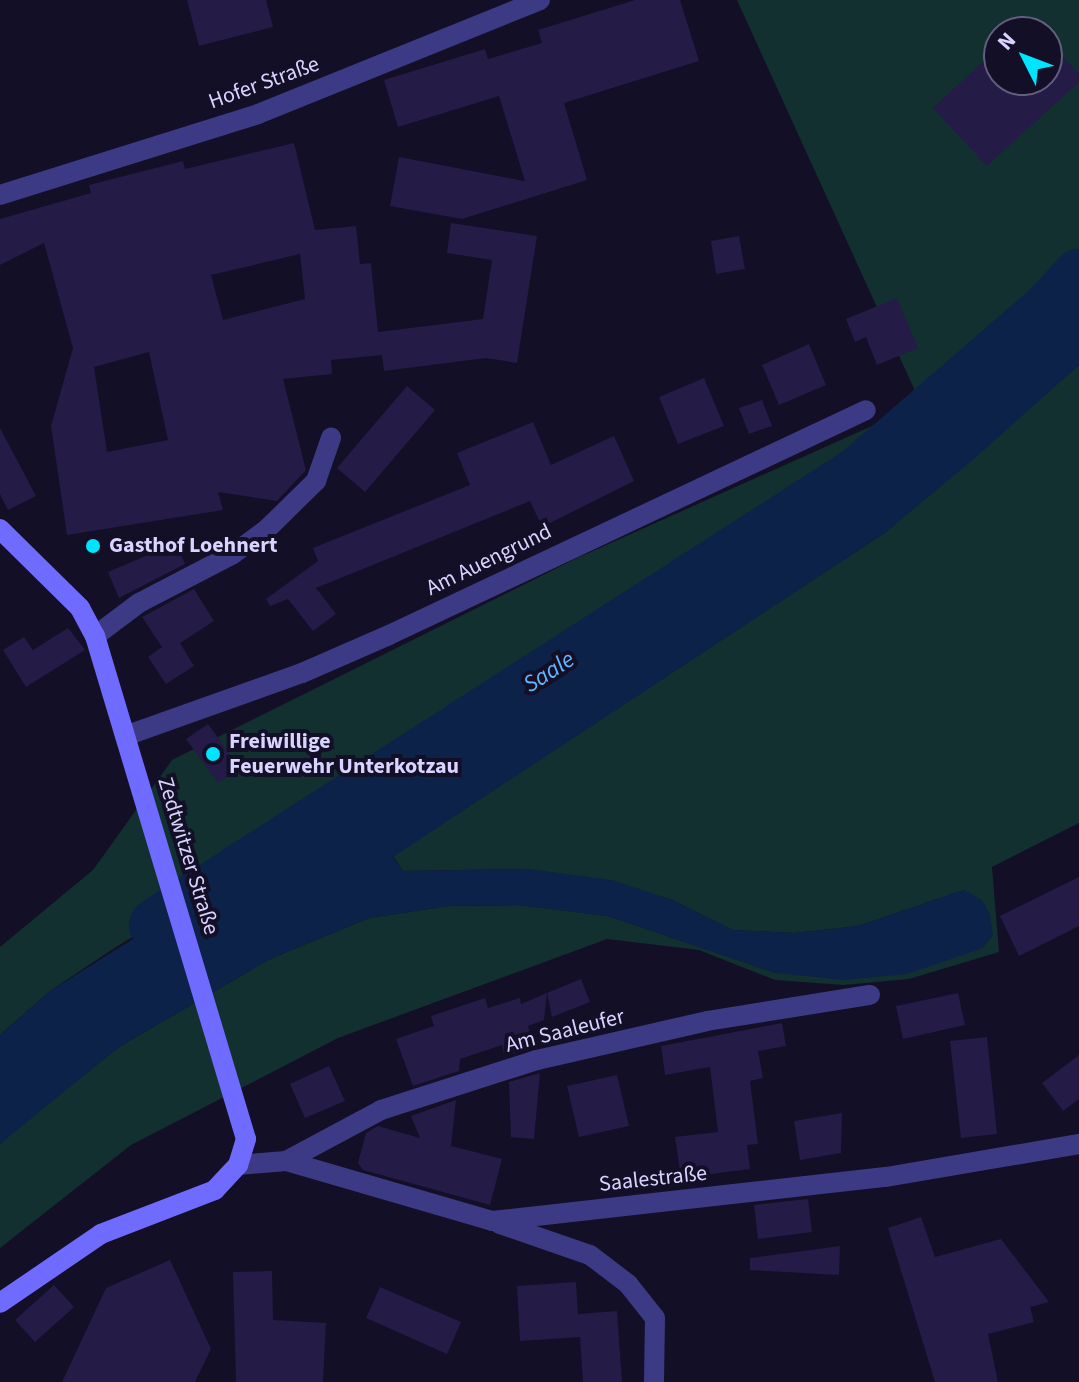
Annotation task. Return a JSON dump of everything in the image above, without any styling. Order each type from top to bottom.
[{"type":"street","name":"Hofer Straße","points":[[0,195],[258,114],[540,0]]},
{"type":"street","name":"Am Auengrund","points":[[125,736],[302,673],[389,635],[866,410]]},
{"type":"street","points":[[95,636],[139,603],[233,554],[276,521],[316,481],[331,438]]},
{"type":"street","name":"Zedtwitzer Straße","points":[[0,529],[80,608],[95,636],[235,1091],[246,1139],[238,1165]]},
{"type":"street","name":"Am Saaleufer","points":[[286,1161],[381,1110],[537,1060],[707,1021],[870,995]]},
{"type":"street","name":"Saalestraße","points":[[238,1165],[286,1161],[492,1221],[886,1177],[1079,1144]]},
{"type":"street","points":[[0,1303],[101,1234],[208,1194],[238,1165]]},
{"type":"street","points":[[492,1221],[590,1255],[628,1284],[655,1318],[654,1382]]},
{"type":"green space","points":[[737,0],[1079,0],[1079,281],[929,428],[829,502],[113,949],[50,991],[0,1035],[0,947],[93,870],[172,760],[575,559],[921,404]]},
{"type":"green space","points":[[1079,365],[1079,823],[992,867],[999,952],[909,979],[844,985],[775,980],[699,950],[607,939],[338,1038],[131,1145],[0,1248],[0,1144],[15,1130],[119,1047],[270,959],[369,918],[448,906],[519,905],[608,916],[776,973],[964,890],[858,926],[795,933],[733,930],[670,899],[529,869],[403,871],[393,856],[886,532]]},
{"type":"water","points":[[1079,281],[1079,365],[975,458],[886,532],[393,857],[403,871],[529,869],[612,880],[670,899],[733,930],[795,933],[858,926],[964,890],[982,900],[990,915],[993,935],[983,948],[907,974],[844,980],[776,973],[608,916],[519,905],[448,906],[369,918],[270,959],[119,1047],[0,1144],[0,1035],[50,991],[829,502],[929,428]]},
{"type":"building","points":[[187,0],[266,0],[273,27],[199,46]]},
{"type":"building","points":[[635,0],[680,0],[699,61],[564,103],[587,180],[462,219],[390,206],[399,157],[525,181],[499,96],[398,127],[384,80],[485,49],[488,59],[542,43],[538,30]]},
{"type":"building","points":[[1063,57],[1079,74],[1079,82],[987,166],[933,108],[983,62],[983,96],[1063,96]]},
{"type":"building","points":[[294,143],[315,230],[356,226],[360,264],[371,263],[378,332],[483,319],[492,260],[447,253],[451,223],[537,236],[517,363],[486,358],[384,371],[382,355],[331,360],[332,374],[283,379],[306,470],[277,501],[218,492],[223,510],[67,535],[51,426],[73,348],[44,243],[0,265],[0,219],[91,193],[89,185],[183,161],[185,169]],"holes":[[[300,254],[305,299],[223,320],[211,275]],[[149,352],[168,440],[107,452],[94,367]]]},
{"type":"building","points":[[739,236],[745,269],[716,274],[711,241]]},
{"type":"building","points":[[897,298],[918,348],[877,365],[866,337],[855,342],[846,319]]},
{"type":"building","points":[[809,344],[826,385],[779,405],[762,365]]},
{"type":"building","points":[[704,378],[724,426],[678,444],[659,397]]},
{"type":"building","points":[[407,386],[435,410],[365,492],[337,468]]},
{"type":"building","points":[[762,400],[772,426],[749,434],[739,408]]},
{"type":"building","points":[[533,422],[551,465],[614,436],[634,481],[542,527],[530,501],[316,588],[336,614],[313,631],[288,599],[270,606],[266,599],[318,561],[313,548],[470,485],[457,453]]},
{"type":"building","points":[[0,428],[36,496],[8,510],[0,494]]},
{"type":"building","points":[[176,543],[185,564],[119,598],[108,572]]},
{"type":"building","points":[[194,589],[214,621],[180,643],[194,666],[166,684],[148,657],[162,647],[142,617]]},
{"type":"building","points":[[68,628],[85,650],[26,687],[3,650],[24,637],[33,650]]},
{"type":"building","name":"Freiwillige Feuerwehr Unterkotzau","points":[[208,724],[240,768],[218,783],[186,739]]},
{"type":"building","points":[[1079,877],[1079,926],[1019,956],[1000,916]]},
{"type":"building","points":[[581,979],[590,1002],[552,1017],[547,993]]},
{"type":"building","points":[[547,993],[544,1020],[528,1026],[535,1047],[504,1057],[502,1045],[460,1059],[459,1071],[413,1086],[396,1039],[434,1026],[431,1016],[485,998],[488,1008],[520,998],[521,1004]]},
{"type":"building","points":[[958,993],[965,1025],[903,1039],[896,1006]]},
{"type":"building","points":[[782,1023],[786,1046],[758,1051],[763,1078],[750,1081],[758,1144],[747,1145],[750,1169],[681,1178],[675,1137],[718,1132],[710,1067],[665,1075],[661,1046]]},
{"type":"building","points":[[987,1037],[997,1134],[961,1138],[950,1041]]},
{"type":"building","points":[[1079,1055],[1079,1099],[1063,1111],[1042,1083]]},
{"type":"building","points":[[329,1066],[345,1101],[305,1118],[290,1084]]},
{"type":"building","points":[[540,1073],[534,1139],[511,1137],[509,1082]]},
{"type":"building","points":[[617,1075],[629,1126],[579,1137],[567,1086]]},
{"type":"building","points":[[456,1100],[451,1146],[502,1159],[490,1205],[363,1170],[358,1163],[366,1133],[378,1126],[420,1138],[411,1116]]},
{"type":"building","points":[[842,1113],[841,1153],[800,1160],[794,1121]]},
{"type":"building","points":[[808,1199],[812,1232],[758,1239],[754,1205]]},
{"type":"building","points":[[921,1217],[935,1257],[1001,1239],[1049,1302],[1030,1307],[1034,1322],[988,1334],[998,1382],[935,1382],[888,1228]]},
{"type":"building","points":[[840,1246],[839,1275],[750,1270],[750,1258]]},
{"type":"building","points":[[170,1260],[211,1349],[195,1382],[62,1382],[106,1288]]},
{"type":"building","points":[[272,1271],[273,1320],[326,1323],[323,1382],[236,1382],[233,1272]]},
{"type":"building","points":[[576,1282],[578,1314],[617,1311],[622,1382],[583,1382],[580,1337],[520,1341],[517,1286]]},
{"type":"building","points":[[54,1285],[74,1307],[35,1342],[15,1320]]},
{"type":"building","points":[[380,1287],[461,1322],[447,1354],[366,1318]]},
{"type":"waterway","name":"Saale","points":[[156,925],[859,473],[1049,309],[1079,276]]},
{"type":"place","name":"Gasthof Loehnert","points":[[93,546]]},
{"type":"place","name":"Freiwillige Feuerwehr Unterkotzau","points":[[213,754]]}]
